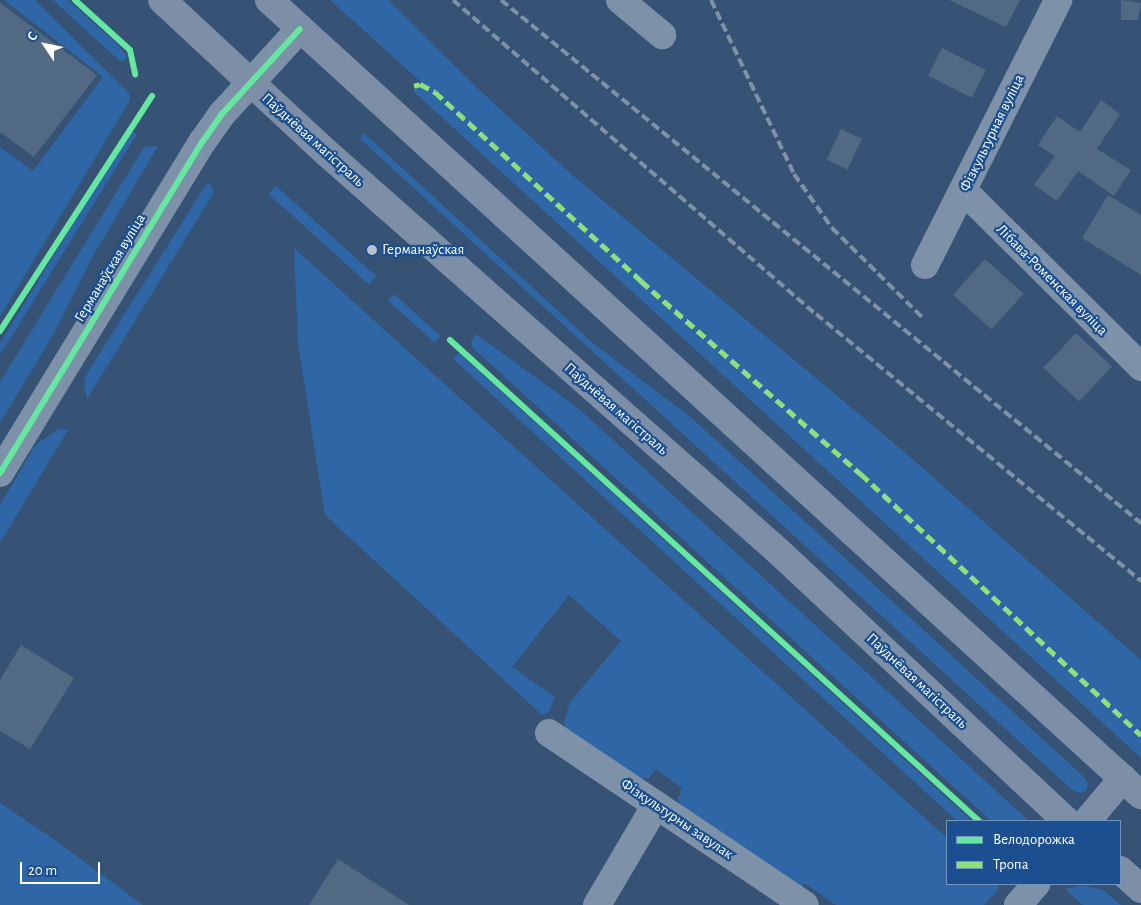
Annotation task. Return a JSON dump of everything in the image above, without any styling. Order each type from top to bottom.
[{"type":"main road","name":"Паўднёвая магістраль","points":[[162,0],[251,83],[778,551],[1066,820]]},
{"type":"main road","points":[[269,0],[1132,786],[1088,820]]},
{"type":"main road","points":[[1121,871],[1141,889]]},
{"type":"street","points":[[620,0],[662,36]]},
{"type":"street","name":"Фізкультурная вуліца","points":[[925,265],[964,191],[1058,0]]},
{"type":"street","name":"Германаўская вуліца","points":[[0,473],[203,141],[222,114],[300,28]]},
{"type":"street","name":"Лібава-Роменская вуліца","points":[[964,191],[1141,367]]},
{"type":"street","name":"Фізкультурны завулак","points":[[549,733],[805,905]]},
{"type":"street","points":[[597,905],[656,805]]},
{"type":"street","points":[[1018,905],[1035,885]]},
{"type":"shaded area","points":[[4,0],[35,0],[129,93],[130,100],[0,317],[0,147],[33,171],[103,77]]},
{"type":"shaded area","points":[[53,0],[68,0],[118,45],[127,56],[125,60],[121,62]]},
{"type":"shaded area","points":[[330,0],[388,0],[476,87],[571,174],[902,450],[1141,660],[1141,758],[413,91],[421,82]]},
{"type":"shaded area","points":[[130,130],[137,134],[0,355],[0,343]]},
{"type":"shaded area","points":[[364,133],[594,344],[693,419],[1083,776],[1088,783],[1086,791],[1079,793],[1071,789],[360,139]]},
{"type":"shaded area","points":[[158,146],[93,256],[53,335],[0,423],[0,382],[144,147]]},
{"type":"shaded area","points":[[207,183],[212,186],[213,194],[87,399],[84,384],[86,375]]},
{"type":"shaded area","points":[[276,186],[376,276],[369,285],[269,194]]},
{"type":"shaded area","points":[[294,248],[946,837],[946,885],[997,885],[998,890],[984,905],[836,905],[804,883],[801,887],[680,806],[678,798],[682,788],[656,769],[649,778],[641,779],[566,730],[564,722],[570,702],[621,641],[569,595],[512,667],[555,697],[549,712],[542,715],[325,515],[298,344]]},
{"type":"shaded area","points":[[394,294],[441,336],[435,343],[388,301]]},
{"type":"shaded area","points":[[476,334],[578,408],[1028,820],[990,820],[472,347],[471,341]]},
{"type":"shaded area","points":[[459,353],[971,820],[956,820],[453,359]]},
{"type":"shaded area","points":[[59,429],[68,430],[0,543],[0,505],[36,444]]},
{"type":"shaded area","points":[[0,803],[55,840],[143,905],[0,905]]},
{"type":"shaded area","points":[[1082,885],[1103,890],[1121,905],[1083,905],[1065,889]]},
{"type":"building","points":[[949,0],[1020,0],[1006,27]]},
{"type":"building","points":[[1121,0],[1141,3],[1138,20],[1121,20]]},
{"type":"building","points":[[0,3],[97,75],[34,157],[0,132]]},
{"type":"building","points":[[942,48],[986,70],[972,98],[928,76]]},
{"type":"building","points":[[1101,100],[1120,114],[1097,149],[1131,170],[1114,196],[1078,171],[1057,201],[1034,185],[1055,156],[1038,145],[1057,116],[1080,132]]},
{"type":"building","points":[[841,129],[862,139],[847,170],[827,160]]},
{"type":"building","points":[[1108,195],[1141,215],[1141,275],[1082,238]]},
{"type":"building","points":[[985,259],[1024,294],[992,329],[953,295]]},
{"type":"building","points":[[1076,333],[1112,366],[1079,402],[1043,368]]},
{"type":"building","points":[[21,645],[74,678],[30,749],[0,731],[0,680]]},
{"type":"building","points":[[338,859],[409,905],[309,905]]},
{"type":"railway","points":[[453,0],[816,314],[1141,581]]},
{"type":"railway","points":[[501,0],[1141,523]]},
{"type":"railway","points":[[711,0],[794,174],[832,228],[922,317]]},
{"type":"marked path","points":[[414,86],[420,84],[435,92],[641,281],[861,474],[1141,735]]},
{"type":"cycle path","points":[[75,0],[130,50],[135,74]]},
{"type":"cycle path","points":[[0,473],[203,141],[222,114],[300,29]]},
{"type":"cycle path","points":[[0,331],[152,96]]},
{"type":"cycle path","points":[[450,340],[978,820]]},
{"type":"place","name":"Германаўская","points":[[372,250]]}]
